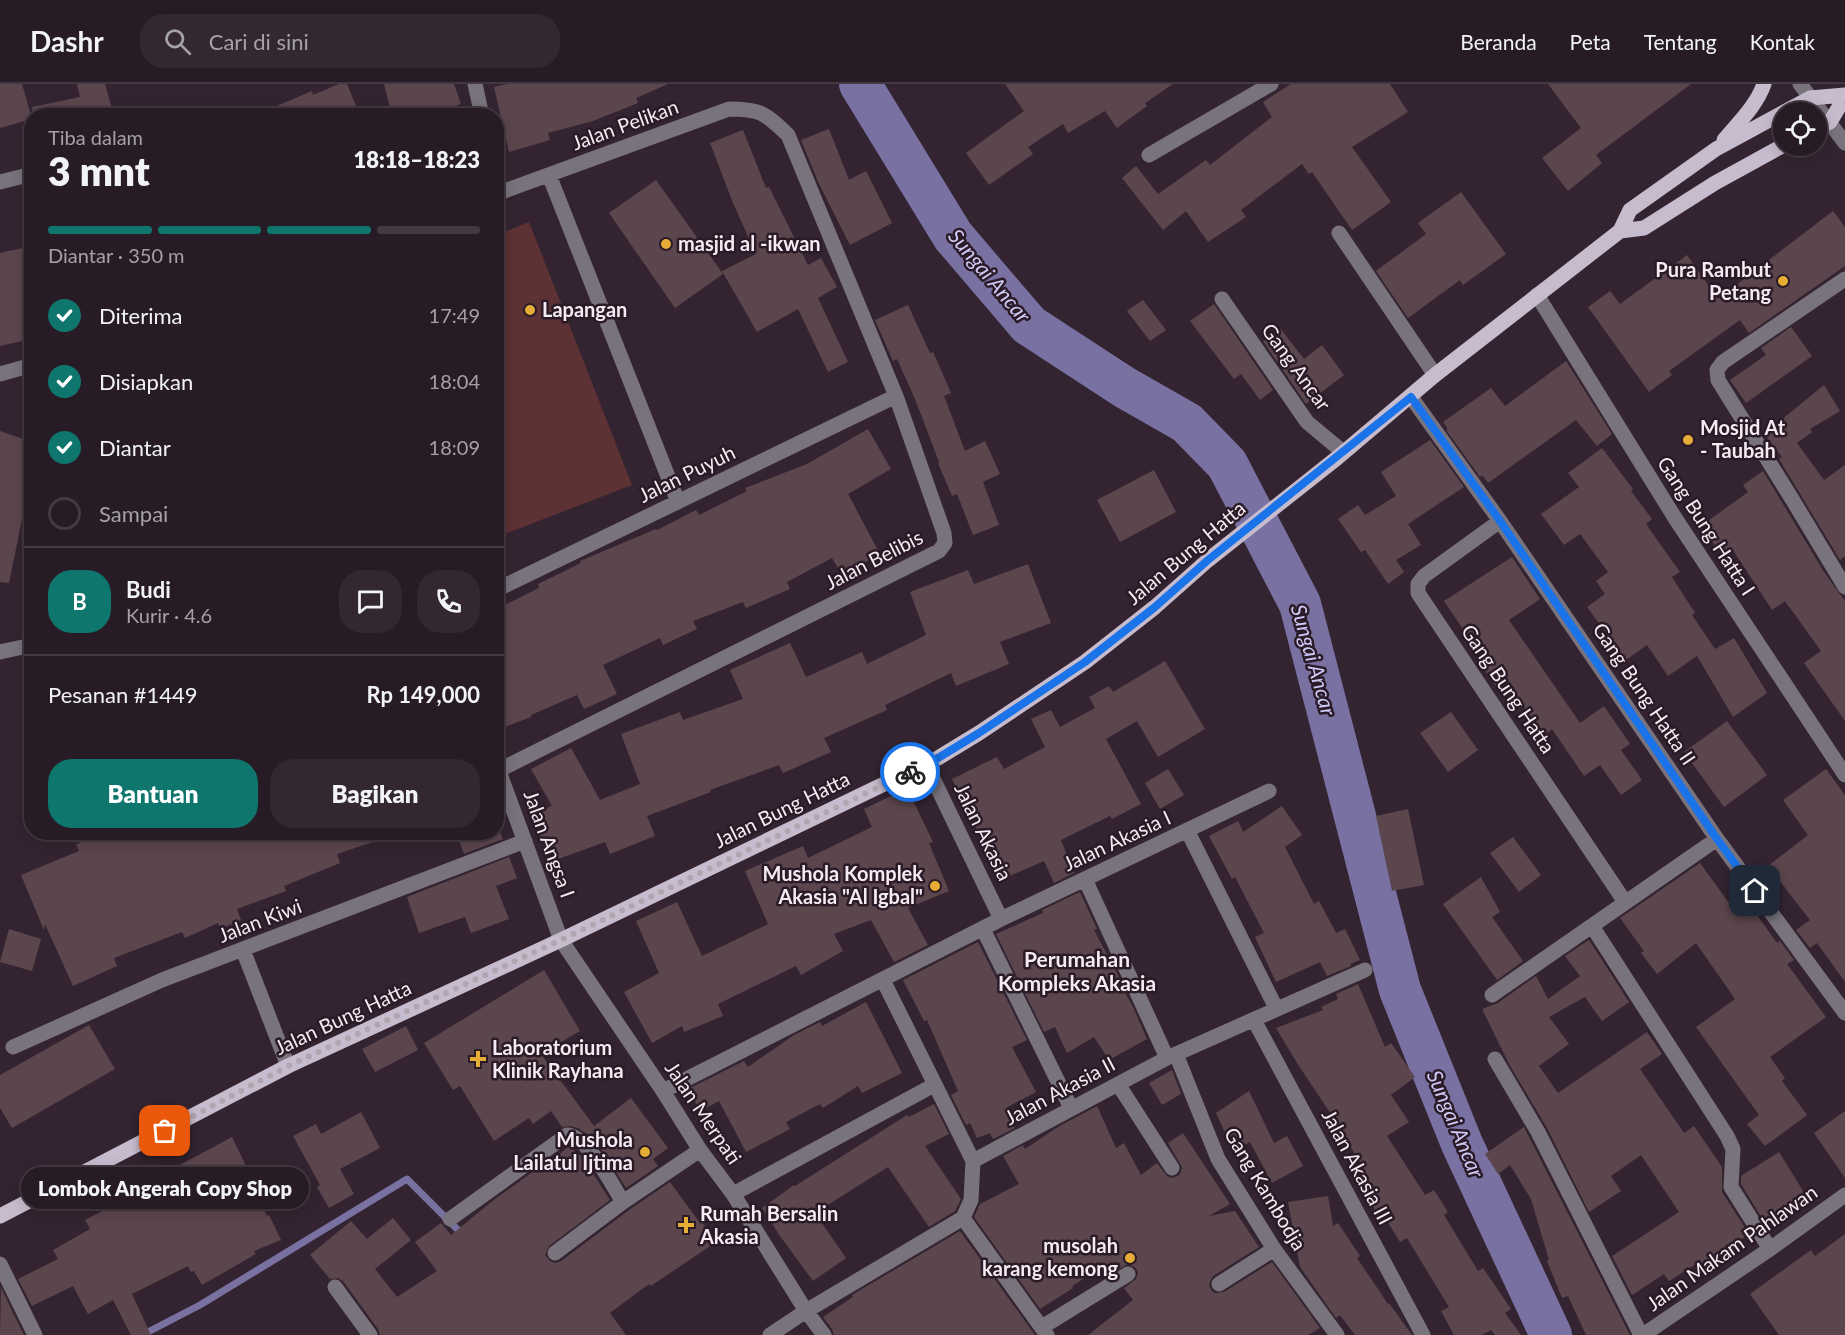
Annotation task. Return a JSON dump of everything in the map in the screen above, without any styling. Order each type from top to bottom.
[{"type":"main road","points":[[1716,149],[1746,114],[1764,84]]},
{"type":"main road","points":[[1620,231],[1630,210],[1716,149],[1810,98],[1845,96]]},
{"type":"main road","points":[[1827,120],[1845,96]]},
{"type":"main road","points":[[1620,231],[1644,228],[1715,183],[1773,151]]},
{"type":"main road","name":"Jalan Bung Hatta","points":[[0,1216],[288,1066],[561,940],[926,764],[979,733],[1085,662],[1155,607],[1208,560],[1340,455],[1435,375],[1620,231]]},
{"type":"street","points":[[475,84],[481,108]]},
{"type":"street","points":[[1800,84],[1812,102]]},
{"type":"street","points":[[1149,154],[1263,86]]},
{"type":"street","name":"Jalan Pelikan","points":[[504,186],[549,175],[729,109],[751,109],[769,117]]},
{"type":"street","name":"Jalan Belibis","points":[[504,763],[939,551],[945,543],[944,533],[896,396],[788,135],[769,117]]},
{"type":"street","points":[[1827,128],[1845,143]]},
{"type":"street","points":[[549,175],[678,502]]},
{"type":"street","points":[[0,182],[24,176]]},
{"type":"street","points":[[1339,233],[1435,375]]},
{"type":"street","points":[[1845,279],[1723,362],[1717,373],[1718,380],[1845,587]]},
{"type":"street","name":"Gang Bung Hatta I","points":[[1537,295],[1675,518],[1845,775]]},
{"type":"street","name":"Gang Ancar","points":[[1222,299],[1307,422],[1340,455]]},
{"type":"street","points":[[0,374],[24,367]]},
{"type":"street","name":"Jalan Puyuh","points":[[504,586],[896,396]]},
{"type":"street","name":"Gang Bung Hatta II","points":[[1411,397],[1500,521],[1717,839],[1845,1013]]},
{"type":"street","name":"Gang Bung Hatta","points":[[1500,521],[1424,576],[1418,584],[1418,592],[1625,902]]},
{"type":"street","points":[[0,652],[24,647]]},
{"type":"street","name":"Jalan Akasia","points":[[926,764],[1001,919]]},
{"type":"street","name":"Jalan Angsa I","points":[[504,783],[561,940]]},
{"type":"street","name":"Jalan Akasia I","points":[[663,1091],[1001,919],[1269,791]]},
{"type":"street","points":[[1187,830],[1276,1008]]},
{"type":"street","points":[[1492,995],[1717,839]]},
{"type":"street","name":"Jalan Kiwi","points":[[13,1047],[162,980],[525,841]]},
{"type":"street","points":[[1085,879],[1172,1056]]},
{"type":"street","points":[[1592,926],[1727,1137],[1733,1149],[1731,1187],[1770,1249]]},
{"type":"street","points":[[982,929],[1071,1108]]},
{"type":"street","name":"Jalan Merpati","points":[[561,940],[700,1150],[733,1194],[806,1311],[824,1335]]},
{"type":"street","points":[[243,950],[288,1066]]},
{"type":"street","name":"Jalan Akasia II","points":[[973,1161],[1172,1056],[1365,969]]},
{"type":"street","points":[[770,1335],[806,1311],[963,1218],[971,1200],[973,1161],[883,980]]},
{"type":"street","name":"Jalan Akasia III","points":[[1254,1020],[1424,1335]]},
{"type":"street","name":"Gang Kambodja","points":[[1172,1056],[1218,1159],[1274,1249],[1337,1335]]},
{"type":"street","points":[[1495,1059],[1538,1132],[1642,1335]]},
{"type":"street","points":[[1118,1084],[1172,1168]]},
{"type":"street","points":[[733,1194],[934,1085]]},
{"type":"street","points":[[450,1219],[567,1135],[573,1135],[588,1147],[623,1202]]},
{"type":"street","points":[[555,1253],[623,1202],[700,1150]]},
{"type":"street","name":"Jalan Makam Pahlawan","points":[[1642,1335],[1845,1196]]},
{"type":"street","points":[[963,1218],[1044,1331],[1128,1274]]},
{"type":"street","points":[[1219,1284],[1274,1249]]},
{"type":"street","points":[[0,1264],[35,1335]]},
{"type":"street","points":[[334,1287],[370,1335]]},
{"type":"shaded area","name":"Lapangan","points":[[529,222],[632,485],[504,534],[504,232]]},
{"type":"building","points":[[0,84],[22,84],[29,108],[24,108],[24,121],[0,128]]},
{"type":"building","points":[[77,84],[105,84],[112,108],[32,108],[32,107],[80,97]]},
{"type":"building","points":[[339,84],[347,84],[357,108],[272,108],[312,91],[313,95]]},
{"type":"building","points":[[384,84],[454,84],[461,104],[450,108],[390,108]]},
{"type":"building","points":[[507,84],[668,84],[636,98],[638,103],[593,121],[548,133],[550,140],[509,152],[504,130],[504,108],[499,108],[494,87]]},
{"type":"building","points":[[1005,84],[1173,84],[1145,103],[1147,106],[1117,128],[1105,111],[1068,133],[1063,124],[1028,147],[1033,154],[989,185],[966,153],[1024,111]]},
{"type":"building","points":[[1291,84],[1390,84],[1408,112],[1352,147],[1391,202],[1352,230],[1312,172],[1309,174],[1302,164],[1241,210],[1246,217],[1208,242],[1186,211],[1163,230],[1122,178],[1136,166],[1158,194],[1206,160],[1210,165],[1272,117],[1263,102]]},
{"type":"building","points":[[1548,84],[1691,84],[1596,155],[1602,163],[1568,191],[1542,158],[1581,128]]},
{"type":"building","points":[[829,129],[849,180],[866,171],[892,223],[850,245],[819,184],[801,140]]},
{"type":"building","points":[[743,130],[766,188],[769,187],[808,265],[821,258],[837,287],[818,298],[848,362],[828,372],[798,309],[757,332],[722,271],[756,254],[710,143]]},
{"type":"building","name":"masjid al -ikwan","points":[[656,180],[723,274],[675,308],[609,213]]},
{"type":"building","points":[[1461,192],[1506,254],[1463,285],[1460,280],[1408,318],[1376,271],[1426,234],[1418,223]]},
{"type":"building","points":[[1833,211],[1845,227],[1845,266],[1749,333],[1740,320],[1669,371],[1672,375],[1649,392],[1588,307],[1610,291],[1620,304],[1687,255],[1718,299]]},
{"type":"building","points":[[24,248],[24,341],[0,346],[0,253]]},
{"type":"building","points":[[1143,300],[1166,330],[1150,341],[1127,311]]},
{"type":"building","points":[[1214,304],[1273,390],[1260,400],[1241,374],[1234,379],[1190,321]]},
{"type":"building","points":[[908,305],[930,353],[933,352],[951,393],[944,396],[965,451],[985,441],[1000,474],[983,482],[999,525],[973,535],[957,494],[952,496],[915,399],[897,359],[893,361],[875,320]]},
{"type":"building","points":[[1791,327],[1812,356],[1746,403],[1730,380],[1766,355],[1761,348]]},
{"type":"building","points":[[1280,328],[1304,359],[1322,345],[1344,375],[1306,404],[1263,341]]},
{"type":"building","points":[[1566,361],[1612,434],[1597,446],[1576,420],[1488,483],[1482,475],[1480,477],[1446,430],[1448,429],[1443,422],[1491,388],[1505,406]]},
{"type":"building","points":[[1824,385],[1840,411],[1810,429],[1812,432],[1797,443],[1824,480],[1845,465],[1845,556],[1840,560],[1779,459],[1782,457],[1764,434]]},
{"type":"building","points":[[868,429],[891,469],[848,494],[880,554],[842,575],[832,558],[787,582],[790,589],[746,608],[743,602],[693,621],[697,629],[663,645],[660,638],[603,665],[617,694],[584,709],[577,695],[504,727],[504,605],[539,588],[538,584],[581,563],[580,561],[657,530],[696,510],[699,515],[747,491],[745,488],[807,464]]},
{"type":"building","points":[[0,431],[24,439],[24,510],[9,583],[0,582]]},
{"type":"building","points":[[1430,440],[1464,487],[1408,524],[1421,545],[1396,560],[1404,572],[1388,584],[1365,550],[1361,552],[1338,519],[1358,505],[1365,515],[1396,496],[1381,472]]},
{"type":"building","points":[[1602,448],[1652,519],[1646,524],[1680,572],[1672,577],[1695,613],[1692,615],[1715,649],[1734,638],[1767,693],[1733,717],[1697,656],[1668,676],[1647,645],[1626,660],[1587,607],[1605,594],[1596,581],[1608,572],[1580,534],[1564,545],[1541,514],[1579,487],[1568,473]]},
{"type":"building","points":[[1154,470],[1176,512],[1120,542],[1097,500]]},
{"type":"building","points":[[1763,471],[1824,572],[1845,601],[1845,721],[1804,663],[1821,651],[1785,601],[1772,610],[1731,547],[1721,554],[1701,526],[1748,492],[1743,485]]},
{"type":"building","points":[[1512,557],[1540,599],[1509,620],[1580,723],[1604,706],[1630,744],[1621,750],[1642,780],[1621,795],[1600,765],[1584,776],[1552,729],[1544,735],[1520,701],[1510,708],[1484,669],[1488,666],[1444,601]]},
{"type":"building","points":[[1028,564],[1051,623],[1000,642],[1009,664],[956,686],[951,673],[885,705],[887,710],[824,738],[831,752],[783,773],[779,765],[647,816],[655,836],[610,854],[605,842],[550,862],[534,821],[534,813],[552,806],[531,769],[571,748],[600,800],[640,784],[621,734],[680,712],[683,720],[743,699],[730,670],[790,643],[806,677],[862,652],[867,664],[926,635],[910,592],[968,570],[974,584]]},
{"type":"building","points":[[1165,661],[1205,729],[1158,757],[1137,721],[1106,739],[1141,804],[1061,840],[1074,873],[1054,883],[1044,861],[998,881],[973,821],[952,779],[997,757],[1004,769],[1045,747],[1031,719],[1051,710],[1060,727],[1095,708],[1089,697],[1109,686],[1113,692]]},
{"type":"building","points":[[1451,712],[1478,750],[1448,772],[1420,733]]},
{"type":"building","points":[[1727,721],[1767,775],[1724,807],[1684,752]]},
{"type":"building","points":[[1168,769],[1184,795],[1160,809],[1145,783]]},
{"type":"building","points":[[1826,769],[1845,795],[1845,982],[1817,943],[1810,948],[1796,930],[1810,920],[1768,866],[1808,835],[1783,800]]},
{"type":"building","points":[[907,788],[933,842],[929,843],[949,891],[908,908],[928,945],[894,962],[871,920],[834,934],[843,951],[801,975],[796,966],[718,1004],[723,1016],[684,1032],[682,1026],[652,1043],[624,992],[659,973],[636,921],[677,902],[702,956],[768,924],[745,871],[803,846],[808,858],[872,827],[864,809]]},
{"type":"building","points":[[1282,806],[1302,835],[1285,847],[1314,904],[1319,901],[1336,933],[1345,929],[1360,960],[1327,976],[1320,962],[1276,982],[1255,937],[1264,933],[1235,877],[1232,879],[1209,836],[1238,821],[1243,832]]},
{"type":"building","points":[[1408,809],[1424,885],[1392,891],[1376,816]]},
{"type":"building","points":[[1513,837],[1541,875],[1519,892],[1490,853]]},
{"type":"building","points":[[87,840],[379,840],[337,854],[340,863],[284,886],[286,891],[237,909],[241,920],[220,929],[218,923],[185,938],[182,932],[114,958],[117,966],[73,986],[45,924],[44,930],[21,875],[79,851],[76,844]]},
{"type":"building","points":[[459,840],[500,840],[464,854]]},
{"type":"building","points":[[509,857],[517,878],[496,886],[509,919],[471,933],[465,917],[419,933],[407,897]]},
{"type":"building","points":[[1700,863],[1737,914],[1750,905],[1777,943],[1780,941],[1794,960],[1787,964],[1826,1017],[1770,1057],[1785,1078],[1782,1081],[1807,1115],[1765,1146],[1747,1124],[1759,1115],[1696,1027],[1735,999],[1696,943],[1657,974],[1641,953],[1644,951],[1620,918]]},
{"type":"building","points":[[1481,877],[1500,912],[1492,917],[1523,961],[1497,980],[1443,904]]},
{"type":"building","points":[[1080,892],[1097,929],[1094,930],[1119,977],[1117,979],[1147,1039],[1109,1060],[1094,1037],[1067,1053],[1055,1027],[1044,1032],[996,934],[1043,913],[1042,910]]},
{"type":"building","points":[[9,929],[41,939],[32,971],[0,962]]},
{"type":"building","points":[[1589,940],[1629,1002],[1602,1021],[1585,997],[1549,1017],[1569,1044],[1539,1066],[1558,1093],[1647,1032],[1662,1054],[1640,1069],[1684,1133],[1694,1126],[1722,1167],[1722,1192],[1749,1234],[1698,1268],[1696,1264],[1669,1281],[1664,1274],[1632,1295],[1612,1256],[1679,1212],[1641,1155],[1611,1176],[1621,1191],[1589,1212],[1547,1128],[1509,1064],[1482,1009],[1498,1003],[1536,976],[1548,999],[1580,976],[1565,956]]},
{"type":"building","points":[[978,942],[1027,1040],[1012,1047],[1036,1092],[1006,1108],[1015,1128],[993,1139],[990,1133],[977,1138],[970,1123],[966,1125],[951,1095],[958,1091],[927,1020],[924,1021],[903,980]]},
{"type":"building","points":[[544,970],[580,1031],[541,1054],[594,1126],[631,1098],[668,1148],[653,1159],[658,1166],[626,1188],[590,1136],[578,1128],[562,1127],[551,1111],[533,1124],[529,1118],[494,1141],[460,1086],[453,1090],[424,1043]]},
{"type":"building","points":[[1358,984],[1385,1047],[1391,1043],[1415,1077],[1391,1095],[1409,1122],[1387,1136],[1425,1195],[1434,1190],[1448,1212],[1444,1215],[1478,1271],[1483,1268],[1511,1309],[1505,1313],[1521,1335],[1495,1335],[1491,1330],[1481,1335],[1454,1335],[1441,1311],[1449,1307],[1407,1238],[1400,1242],[1384,1216],[1380,1218],[1370,1202],[1377,1197],[1358,1168],[1362,1165],[1276,1028],[1323,1010],[1321,1007],[1338,999],[1336,994]]},
{"type":"building","points":[[866,1002],[902,1073],[862,1093],[858,1086],[823,1108],[820,1104],[786,1122],[790,1129],[746,1152],[719,1101],[700,1111],[688,1089],[744,1061],[748,1067],[794,1035],[820,1022],[822,1026]]},
{"type":"building","points":[[89,1025],[115,1069],[12,1128],[0,1108],[0,1075]]},
{"type":"building","points":[[406,1026],[418,1050],[375,1072],[362,1049]]},
{"type":"building","points":[[1172,1070],[1181,1094],[1162,1105],[1149,1083]]},
{"type":"building","points":[[1249,1091],[1274,1143],[1287,1136],[1303,1166],[1272,1183],[1250,1142],[1233,1150],[1216,1113]]},
{"type":"building","points":[[934,1104],[949,1134],[925,1146],[961,1199],[955,1211],[929,1227],[888,1167],[815,1213],[846,1258],[813,1281],[762,1208],[794,1185],[907,1115],[909,1117]]},
{"type":"building","points":[[1097,1106],[1116,1148],[1124,1143],[1141,1175],[1157,1163],[1167,1176],[1172,1178],[1178,1176],[1182,1167],[1168,1143],[1183,1133],[1230,1204],[1209,1216],[1235,1211],[1259,1247],[1213,1276],[1209,1284],[1211,1290],[1215,1293],[1224,1292],[1272,1262],[1320,1328],[1308,1335],[1088,1335],[1133,1300],[1124,1288],[1136,1279],[1138,1273],[1136,1268],[1128,1264],[1113,1272],[1107,1264],[1040,1309],[974,1217],[980,1204],[1019,1184],[1003,1156],[1023,1145],[1025,1149],[1058,1127]]},
{"type":"building","points":[[1845,1111],[1845,1178],[1814,1133]]},
{"type":"building","points":[[361,1112],[380,1148],[340,1169],[354,1194],[329,1208],[317,1187],[320,1185],[293,1136],[316,1124],[321,1134]]},
{"type":"building","points":[[1524,1127],[1630,1335],[1586,1335],[1568,1296],[1562,1298],[1547,1261],[1549,1260],[1531,1199],[1510,1165],[1498,1174],[1485,1154]]},
{"type":"building","points":[[232,1137],[246,1166],[243,1167],[281,1240],[254,1251],[256,1254],[202,1285],[194,1271],[191,1272],[188,1266],[132,1294],[151,1335],[131,1335],[113,1300],[88,1314],[73,1286],[32,1306],[18,1279],[58,1259],[53,1250],[90,1229],[85,1220],[154,1184],[152,1180]]},
{"type":"building","points":[[569,1146],[583,1158],[610,1200],[549,1246],[545,1255],[551,1262],[561,1261],[670,1182],[716,1242],[651,1286],[649,1284],[610,1313],[626,1335],[380,1335],[343,1281],[338,1278],[330,1279],[310,1255],[351,1221],[367,1239],[393,1218],[411,1240],[375,1269],[397,1297],[437,1271],[415,1242],[441,1223],[451,1235],[495,1199],[545,1163],[547,1165]]},
{"type":"building","points":[[1779,1152],[1810,1202],[1773,1225],[1770,1220],[1765,1223],[1741,1184],[1741,1176]]},
{"type":"building","points":[[1328,1196],[1333,1226],[1338,1223],[1360,1256],[1357,1258],[1412,1335],[1355,1335],[1340,1315],[1336,1318],[1300,1267],[1288,1202]]},
{"type":"building","points":[[960,1231],[1035,1335],[834,1335],[823,1317],[853,1297],[852,1295]]},
{"type":"building","points":[[1845,1234],[1845,1335],[1779,1335],[1750,1294],[1811,1250],[1815,1256]]},
{"type":"building","points":[[1,1287],[14,1315],[24,1335],[0,1335]]},
{"type":"waterway","name":"Sungai Ancar","points":[[860,84],[953,236],[1029,325],[1124,387],[1187,423],[1227,464],[1300,604],[1400,990],[1462,1144],[1551,1335]]},
{"type":"waterway","points":[[142,1335],[200,1305],[407,1179],[463,1235]]},
{"type":"way so far","points":[[165,1131],[288,1066],[561,940],[910,772]]},
{"type":"place","name":"masjid al -ikwan","points":[[666,244]]},
{"type":"place","name":"Pura Rambut Petang","points":[[1783,281]]},
{"type":"place","name":"Lapangan","points":[[530,310]]},
{"type":"place","name":"Mosjid At - Taubah","points":[[1688,440]]},
{"type":"place","name":"Mushola Komplek Akasia \"Al Igbal\"","points":[[935,886]]},
{"type":"place","name":"Laboratorium Klinik Rayhana","points":[[478,1059]]},
{"type":"place","name":"Lombok Angerah Copy Shop","points":[[165,1131]]},
{"type":"place","name":"Mushola Lailatul Ijtima","points":[[645,1152]]},
{"type":"place","name":"Rumah Bersalin Akasia","points":[[686,1225]]},
{"type":"place","name":"musolah karang kemong","points":[[1130,1258]]},
{"type":"district","name":"Perumahan Kompleks Akasia","points":[[1077,972]]},
{"type":"route","points":[[910,772],[979,733],[1085,662],[1125,632],[1208,560],[1411,397],[1500,521],[1755,891]]}]
